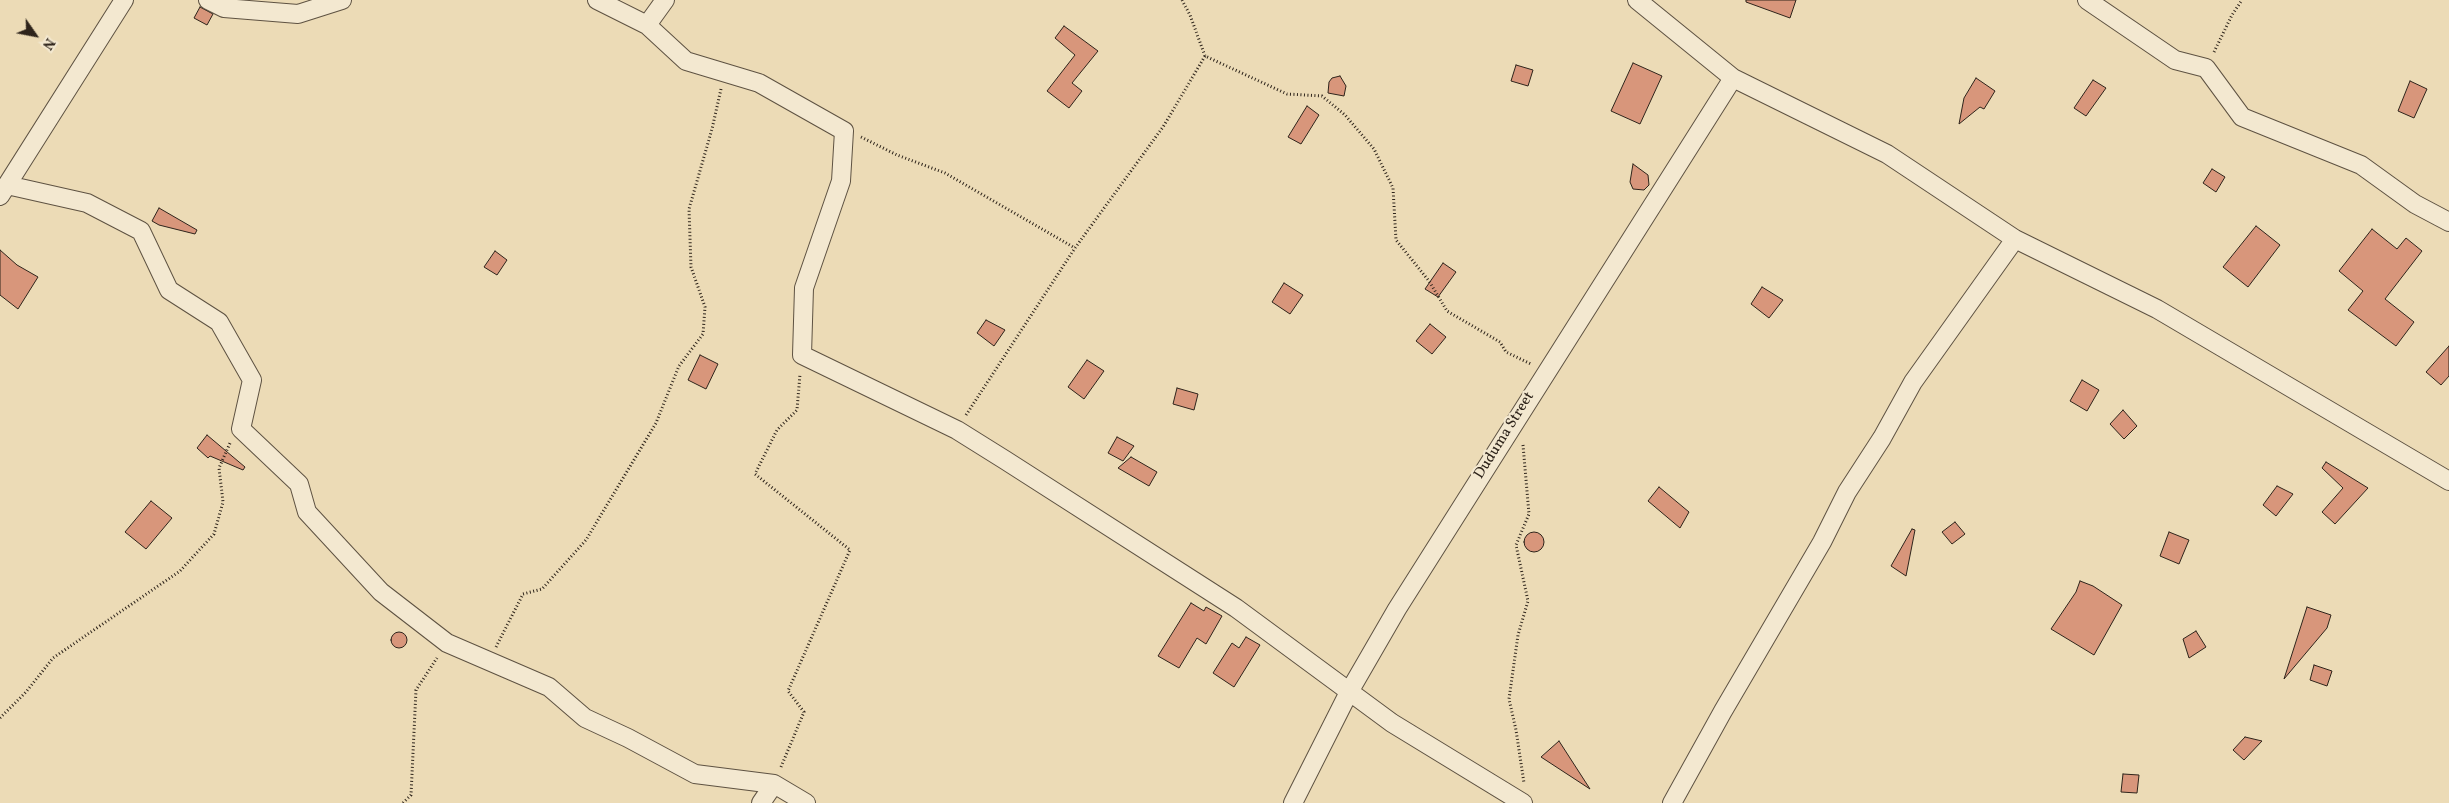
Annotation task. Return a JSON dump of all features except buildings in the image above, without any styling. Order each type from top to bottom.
[{"type":"street","points":[[124,0],[4,190],[88,203],[141,232],[169,290],[219,322],[252,380],[242,428],[299,484],[307,512],[375,586],[447,643],[549,687],[585,718],[628,738],[695,774],[774,784],[806,803]]},
{"type":"street","points":[[208,0],[224,8],[298,14],[342,0]]},
{"type":"street","points":[[598,0],[647,25],[686,61],[759,83],[844,131],[841,181],[804,288],[802,355],[956,430],[1236,608],[1392,723],[1524,795]]},
{"type":"street","points":[[647,25],[665,0]]},
{"type":"street","points":[[1637,0],[1733,78],[1887,154],[2015,239],[2156,309],[2449,481]]},
{"type":"street","points":[[2087,0],[2175,60],[2206,68],[2242,118],[2361,165],[2415,204],[2449,222]]},
{"type":"street","name":"Duduma Street","points":[[1293,803],[1349,692],[1397,609],[1733,78]]},
{"type":"street","points":[[1672,803],[1723,711],[1822,542],[1847,492],[1882,438],[1913,382],[2015,239]]},
{"type":"street","points":[[761,803],[774,784]]},
{"type":"path","points":[[1182,0],[1190,15],[1205,56],[1287,94],[1322,96],[1345,115],[1374,149],[1393,188],[1396,240],[1429,282],[1447,311],[1500,342],[1506,352],[1546,371]]},
{"type":"path","points":[[2206,68],[2232,14],[2242,0]]},
{"type":"path","points":[[956,430],[1076,248],[1163,127],[1205,56]]},
{"type":"path","points":[[489,660],[524,594],[542,589],[586,540],[656,423],[679,366],[703,334],[705,307],[691,267],[689,209],[712,130],[724,74]]},
{"type":"path","points":[[844,131],[897,155],[945,173],[1076,248]]},
{"type":"path","points":[[774,784],[804,712],[788,691],[850,550],[755,474],[777,430],[797,410],[802,355]]},
{"type":"path","points":[[1516,419],[1523,441],[1525,489],[1529,514],[1516,545],[1528,601],[1518,635],[1509,698],[1516,730],[1524,795]]},
{"type":"path","points":[[0,718],[26,692],[53,658],[180,571],[214,534],[223,502],[219,468],[228,446],[242,428]]},
{"type":"path","points":[[403,803],[411,795],[416,690],[447,643]]}]
